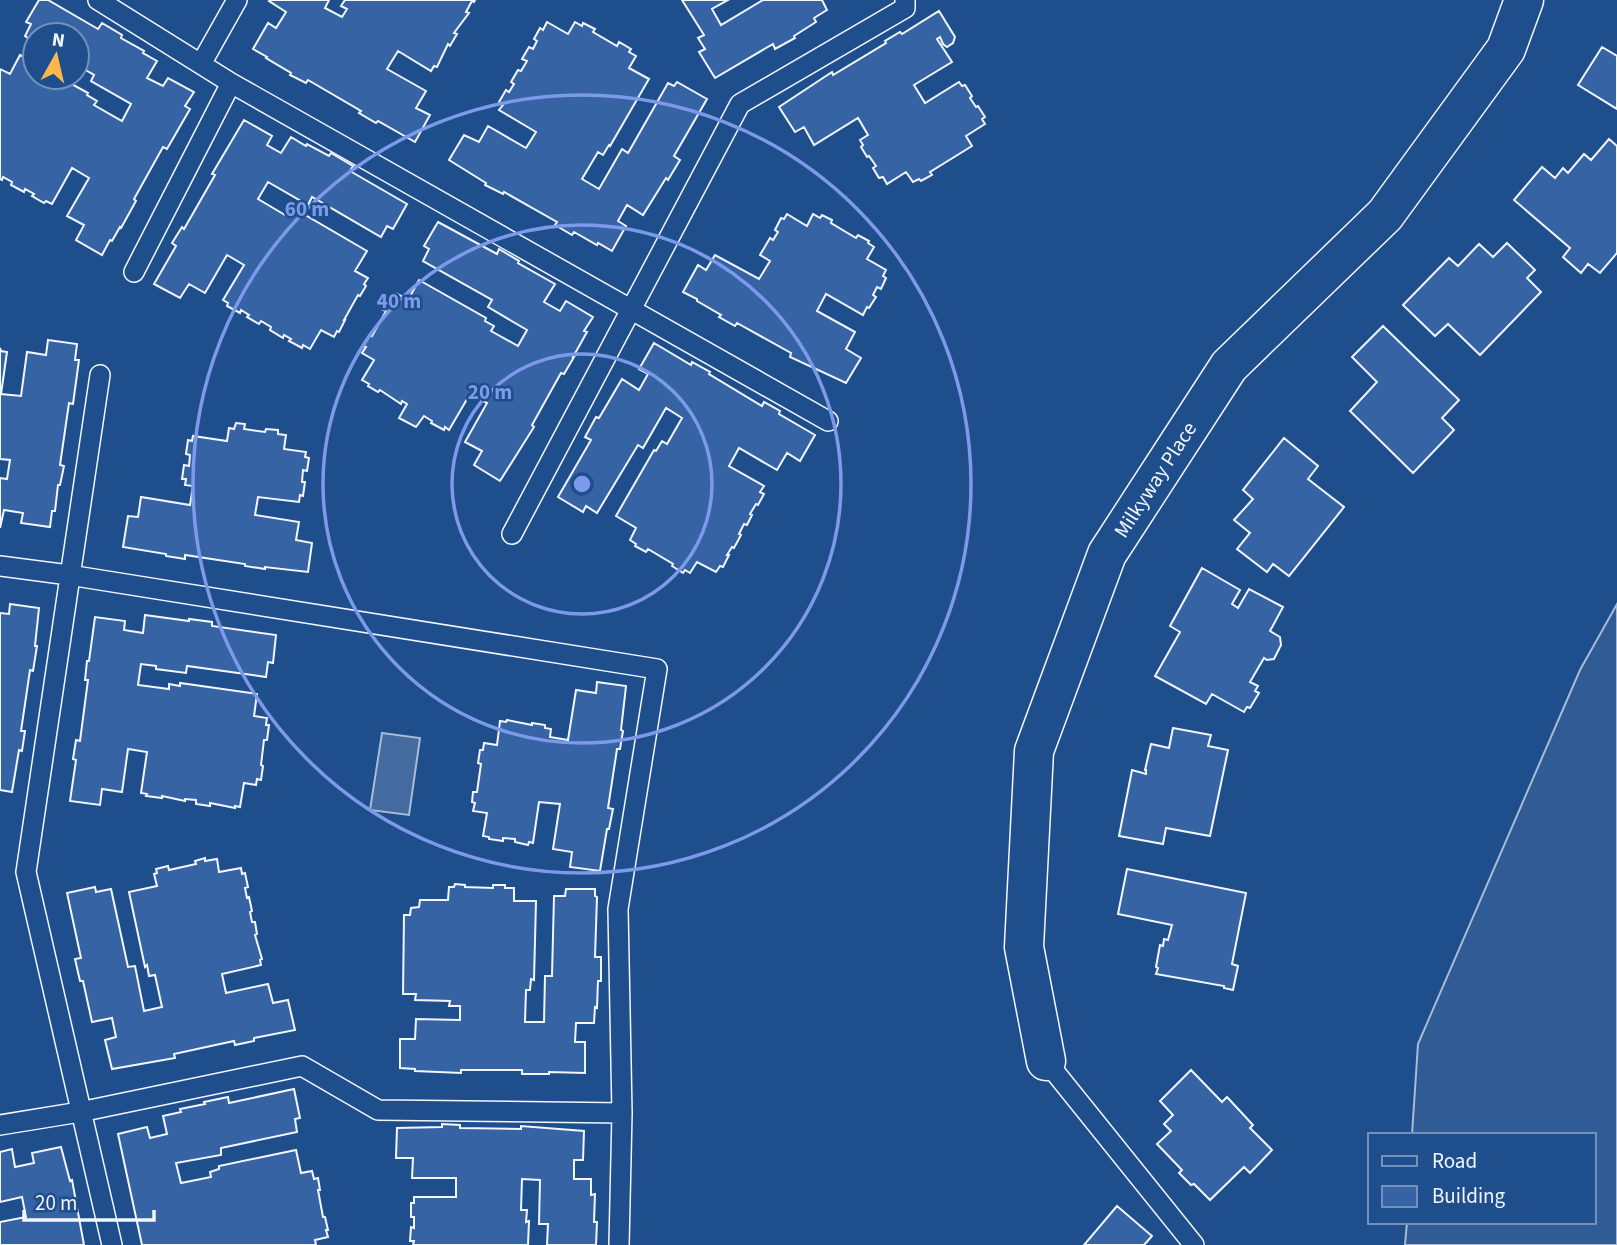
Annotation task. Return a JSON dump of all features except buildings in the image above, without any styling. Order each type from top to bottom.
[{"type":"street","name":"Milkyway Place","points":[[1046,1061],[1024,947],[1034,751],[1107,554],[1228,366],[1385,215],[1506,49],[1524,0]]},
{"type":"lane","points":[[98,0],[232,83],[828,421]]},
{"type":"lane","points":[[201,64],[237,0]]},
{"type":"lane","points":[[512,534],[740,104],[905,8],[905,0]]},
{"type":"lane","points":[[134,272],[232,83]]},
{"type":"lane","points":[[100,375],[26,872],[112,1245]]},
{"type":"lane","points":[[0,566],[657,669],[618,909],[622,1113],[619,1245]]},
{"type":"lane","points":[[1046,1061],[1194,1245]]},
{"type":"lane","points":[[0,1125],[80,1112],[302,1066],[377,1110],[622,1113]]},
{"type":"shaded area","points":[[1617,604],[1617,1245],[1405,1245],[1407,1224],[1596,1224],[1596,1133],[1412,1133],[1418,1044],[1580,670]]},
{"type":"shaded area","points":[[382,733],[420,738],[409,815],[370,810]]}]
